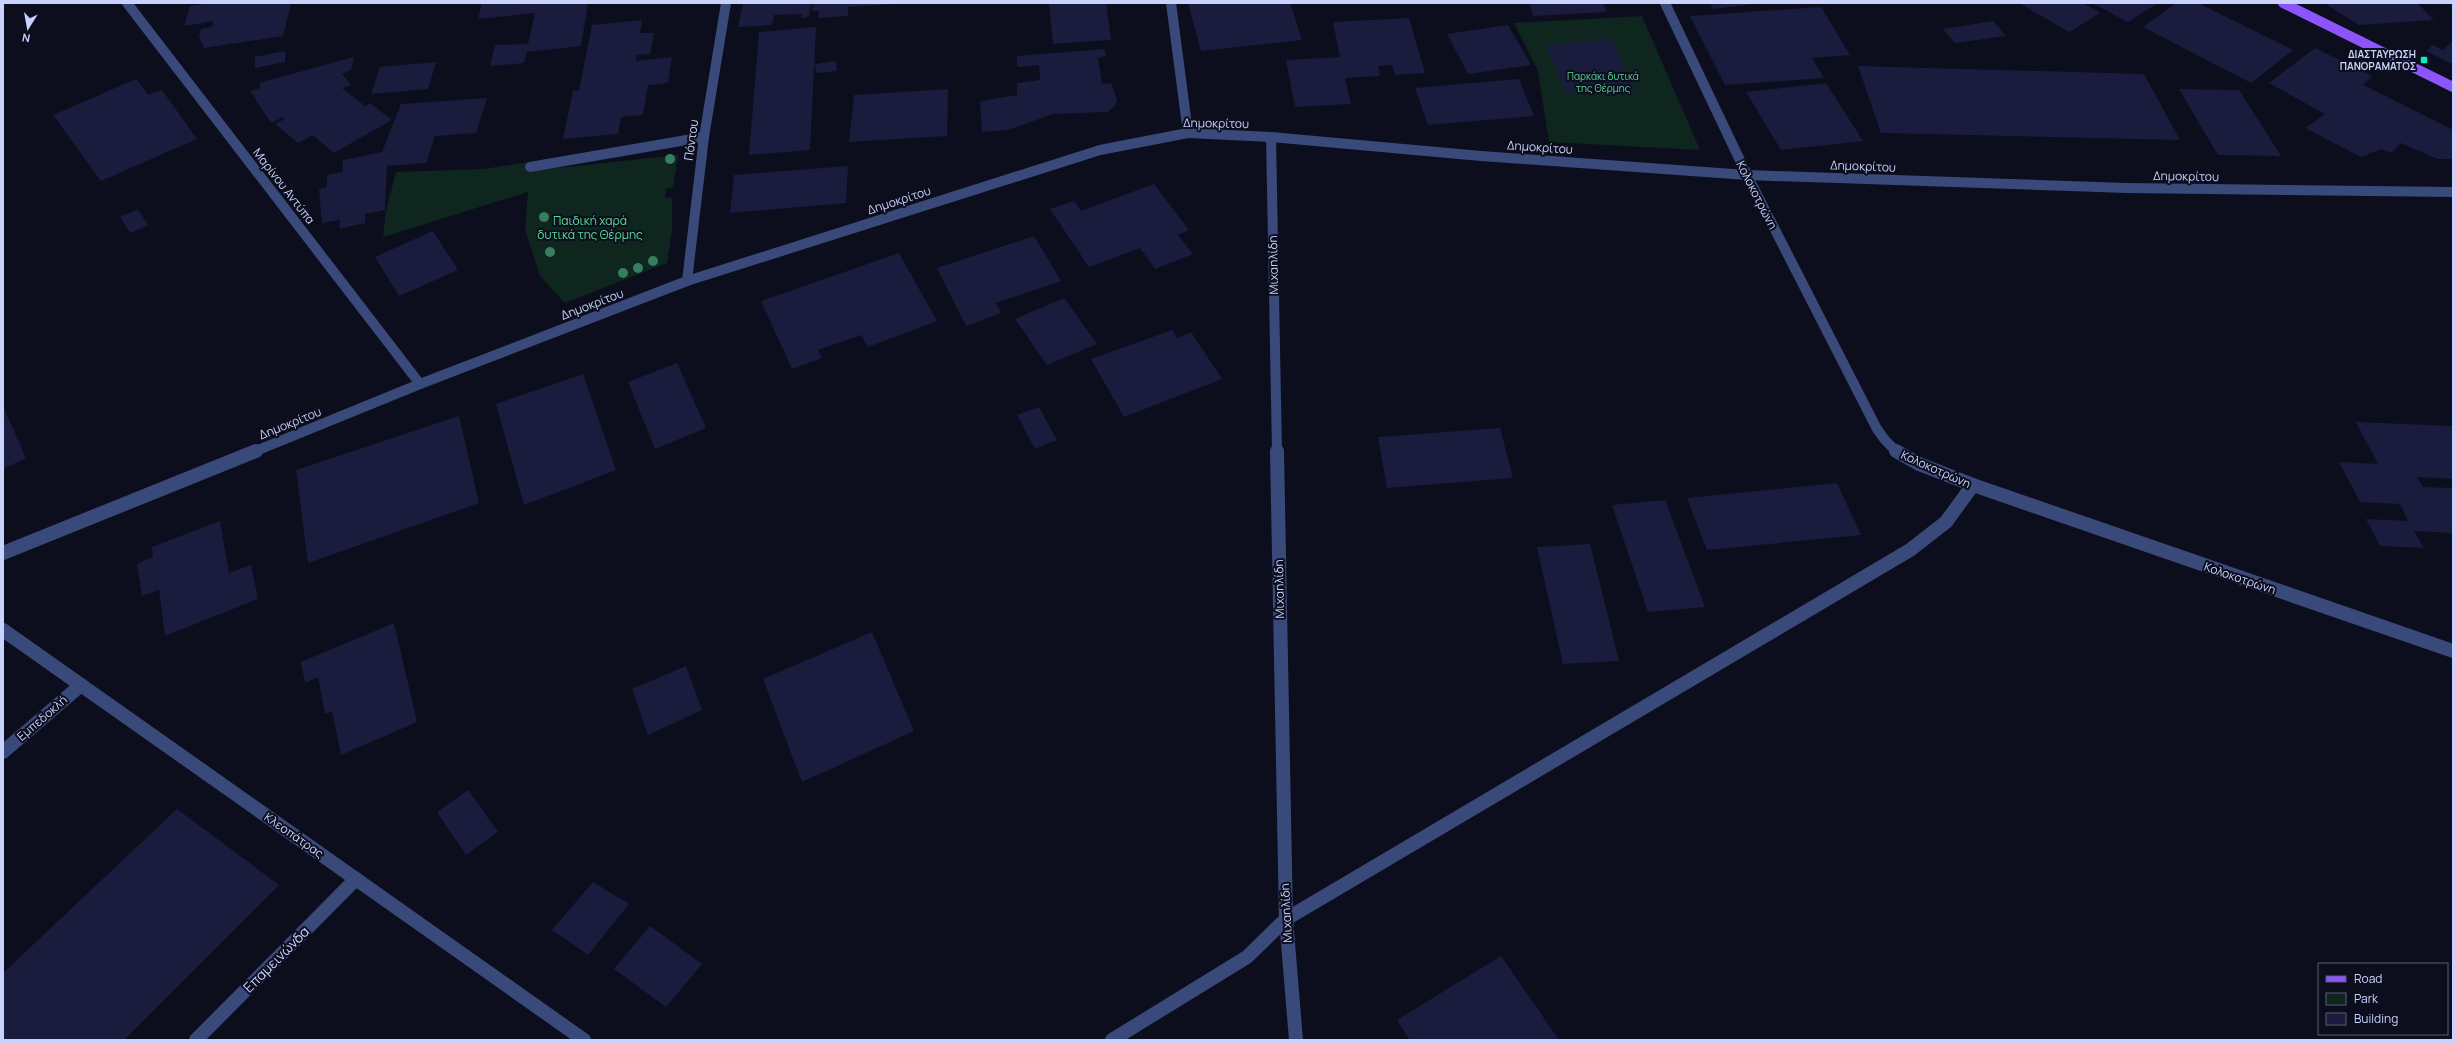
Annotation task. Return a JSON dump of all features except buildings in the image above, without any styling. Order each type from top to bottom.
[{"type":"main road","points":[[2283,3],[2453,87]]},
{"type":"street","name":"Μαρίνου Αντύπα","points":[[127,3],[420,384]]},
{"type":"street","name":"Πόντου","points":[[687,281],[704,137],[726,3]]},
{"type":"street","points":[[1171,3],[1188,134]]},
{"type":"street","name":"Κολοκοτρώνη","points":[[1665,3],[1747,175],[1883,440],[1908,458],[1973,485],[2453,651]]},
{"type":"street","name":"Δημοκρίτου","points":[[3,553],[420,384],[687,281],[1100,150],[1188,134],[1271,137],[1473,155],[1747,175],[2127,188],[2453,192]]},
{"type":"street","points":[[530,167],[704,137]]},
{"type":"street","name":"Μιχαηλίδη","points":[[1271,137],[1286,919],[1296,1040]]},
{"type":"street","points":[[1112,1040],[1247,957],[1286,919],[1910,550],[1939,529],[1958,510],[1973,485]]},
{"type":"street","name":"Κλεοπάτρας","points":[[3,630],[584,1040]]},
{"type":"street","name":"Εμπεδοκλή","points":[[3,752],[81,685]]},
{"type":"street","name":"Επαμεινώνδα","points":[[196,1040],[356,879]]},
{"type":"green space","name":"Παρκάκι δυτικά της Θέρμης","points":[[1642,16],[1700,150],[1549,142],[1538,71],[1514,23]]},
{"type":"green space","name":"Παιδική χαρά δυτικά της Θέρμης","points":[[678,155],[673,187],[666,189],[665,198],[672,197],[672,231],[667,263],[565,303],[540,276],[525,229],[528,192],[383,237],[386,211],[396,172],[483,169],[531,162],[530,171]]},
{"type":"place","name":"ΔΙΑΣΤΑΥΡΩΣΗ ΠΑΝΟΡΑΜΑΤΟΣ","points":[[2424,60]]}]
